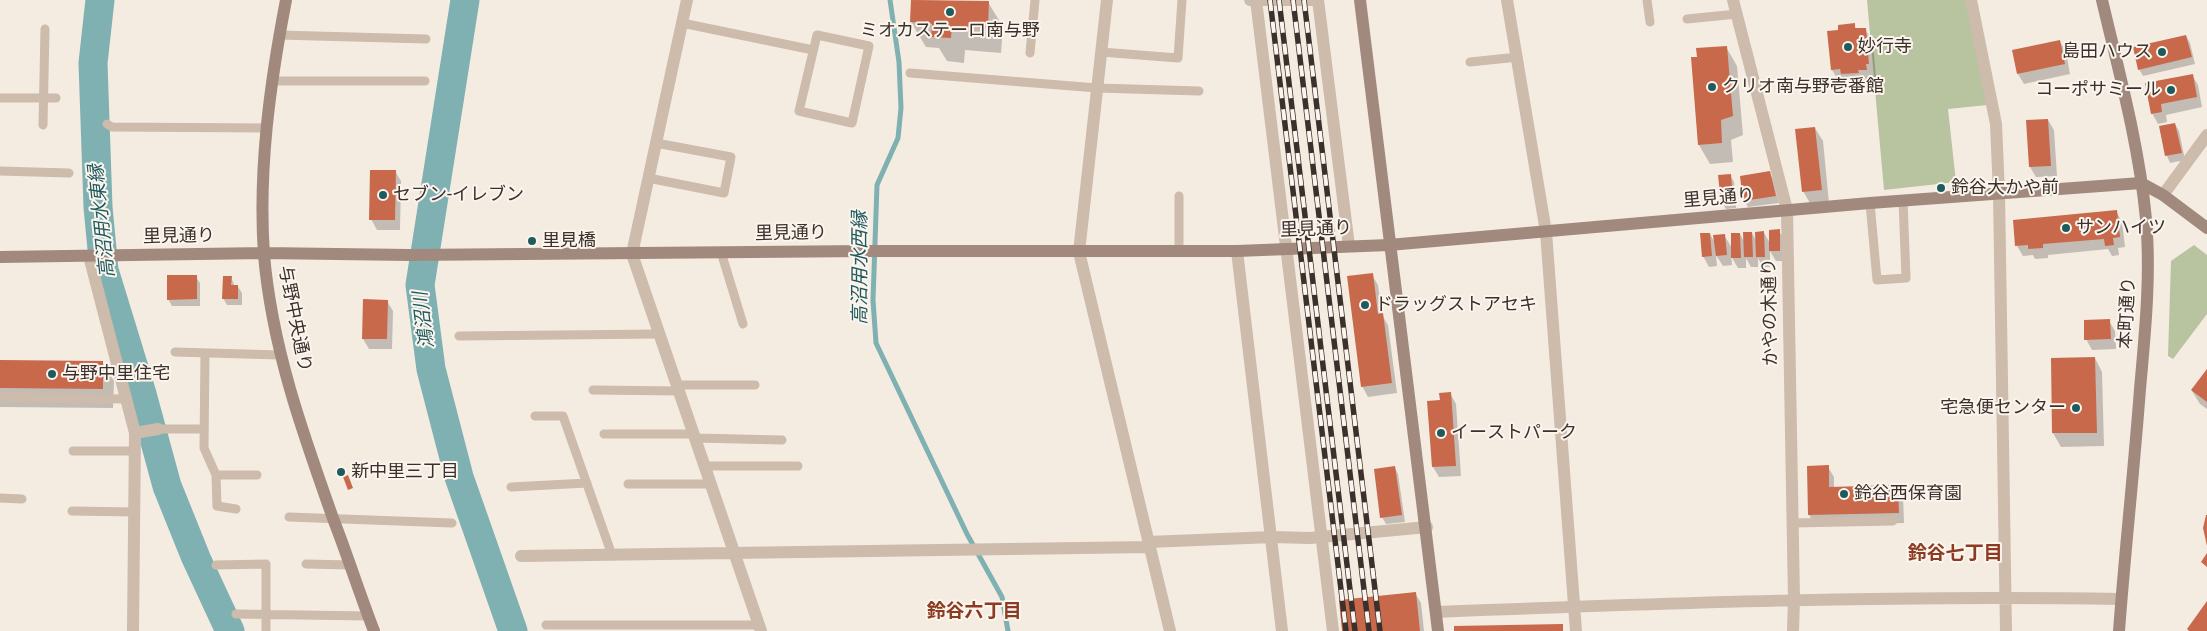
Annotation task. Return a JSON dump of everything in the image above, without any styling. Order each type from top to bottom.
[{"type":"street","name":"与野中央通り","points":[[286,0],[272,81],[264,176],[264,253],[270,299],[280,355],[296,412],[374,631]]},
{"type":"street","points":[[687,0],[632,254],[760,628]]},
{"type":"street","points":[[1107,0],[1079,252],[1170,631]]},
{"type":"street","points":[[1250,0],[1313,0]]},
{"type":"street","points":[[1256,0],[1333,631]]},
{"type":"street","points":[[1318,0],[1349,246]]},
{"type":"street","points":[[1360,0],[1389,244],[1427,527],[1438,631]]},
{"type":"street","points":[[1508,0],[1546,232],[1576,631]]},
{"type":"street","name":"かやの木通り","points":[[1733,0],[1787,210],[1793,523],[1793,631]]},
{"type":"street","points":[[1972,0],[1996,124],[1999,193],[2006,631]]},
{"type":"street","name":"本町通り","points":[[2102,0],[2132,130],[2146,226],[2147,302],[2119,631]]},
{"type":"street","points":[[2163,194],[2207,135]]},
{"type":"street","points":[[2141,183],[2163,194],[2207,228]]},
{"type":"street","name":"里見通り","points":[[0,258],[264,253],[445,255],[867,251],[1179,252],[1238,250],[1389,244],[1903,200],[2141,183]]},
{"type":"street","points":[[1238,250],[1282,631]]},
{"type":"street","points":[[92,256],[126,399],[140,433],[134,451],[133,631]]},
{"type":"street","points":[[140,433],[158,429]]},
{"type":"street","points":[[521,556],[987,550],[1272,537],[1321,537],[1427,527]]},
{"type":"street","points":[[1436,612],[1575,606],[2005,596],[2122,599]]},
{"type":"lane","points":[[1030,53],[1035,0]]},
{"type":"lane","points":[[1101,52],[1178,58],[1182,0]]},
{"type":"lane","points":[[1647,0],[1650,22]]},
{"type":"lane","points":[[1688,19],[1737,14]]},
{"type":"lane","points":[[682,23],[813,50]]},
{"type":"lane","points":[[43,125],[45,29]]},
{"type":"lane","points":[[279,35],[426,39]]},
{"type":"lane","points":[[817,35],[869,46],[852,123],[799,111],[813,50],[817,35]]},
{"type":"lane","points":[[1470,62],[1518,57]]},
{"type":"lane","points":[[910,73],[1097,88],[1199,91]]},
{"type":"lane","points":[[272,81],[425,82]]},
{"type":"lane","points":[[0,98],[56,98]]},
{"type":"lane","points":[[107,124],[112,127],[267,128]]},
{"type":"lane","points":[[648,178],[724,193],[731,157],[656,143]]},
{"type":"lane","points":[[0,170],[69,173]]},
{"type":"lane","points":[[1179,252],[1180,196]]},
{"type":"lane","points":[[1870,203],[1877,280],[1906,278],[1903,200]]},
{"type":"lane","points":[[721,252],[743,324]]},
{"type":"lane","points":[[459,336],[659,334]]},
{"type":"lane","points":[[175,352],[280,355]]},
{"type":"lane","points":[[205,353],[204,448],[216,475],[216,506],[236,509]]},
{"type":"lane","points":[[593,390],[755,385]]},
{"type":"lane","points":[[0,397],[126,399]]},
{"type":"lane","points":[[534,416],[563,416],[612,555]]},
{"type":"lane","points":[[158,429],[204,429]]},
{"type":"lane","points":[[604,434],[782,440]]},
{"type":"lane","points":[[73,451],[134,451]]},
{"type":"lane","points":[[704,466],[798,466]]},
{"type":"lane","points":[[216,475],[257,475]]},
{"type":"lane","points":[[510,487],[586,483]]},
{"type":"lane","points":[[628,484],[710,484]]},
{"type":"lane","points":[[0,498],[22,499]]},
{"type":"lane","points":[[72,511],[134,512]]},
{"type":"lane","points":[[289,517],[334,520],[452,522]]},
{"type":"lane","points":[[1793,523],[1893,521]]},
{"type":"lane","points":[[216,565],[266,564],[266,631]]},
{"type":"lane","points":[[306,564],[350,565]]},
{"type":"lane","points":[[236,614],[368,616]]},
{"type":"lane","points":[[546,625],[760,628]]},
{"type":"green space","points":[[1867,0],[1967,0],[1987,105],[1948,109],[1956,182],[1884,190]]},
{"type":"green space","points":[[2194,245],[2207,255],[2207,314],[2173,359],[2168,356],[2171,261]]},
{"type":"building","name":"ミオカステーロ南与野","points":[[911,0],[989,1],[988,28],[952,26],[951,38],[931,37],[932,24],[910,22]]},
{"type":"building","name":"妙行寺","points":[[1855,23],[1855,28],[1866,28],[1869,64],[1866,64],[1867,70],[1858,70],[1859,73],[1841,74],[1840,69],[1831,70],[1827,31],[1838,30],[1838,25]]},
{"type":"building","name":"島田ハウス","points":[[2186,35],[2192,57],[2138,70],[2133,47]]},
{"type":"building","points":[[2060,40],[2065,64],[2017,74],[2012,50]]},
{"type":"building","name":"クリオ南与野壱番館","points":[[1727,46],[1733,116],[1721,120],[1722,143],[1698,145],[1691,57],[1697,57],[1696,48]]},
{"type":"building","name":"コーポサミール","points":[[2193,74],[2197,97],[2161,104],[2162,112],[2151,114],[2145,83]]},
{"type":"building","points":[[2048,119],[2051,166],[2029,167],[2026,120]]},
{"type":"building","points":[[2175,123],[2182,153],[2165,156],[2159,126]]},
{"type":"building","points":[[1815,127],[1822,190],[1802,192],[1795,129]]},
{"type":"building","name":"セブン-イレブン","points":[[370,170],[396,170],[395,220],[369,220]]},
{"type":"building","points":[[1770,171],[1776,196],[1743,201],[1740,176]]},
{"type":"building","points":[[1731,174],[1733,201],[1721,203],[1718,175]]},
{"type":"building","name":"サンハイツ","points":[[2117,210],[2120,237],[2113,238],[2114,245],[2105,246],[2104,239],[2043,244],[2043,248],[2028,249],[2028,245],[2015,246],[2013,220]]},
{"type":"building","points":[[1780,229],[1780,251],[1769,251],[1769,230]]},
{"type":"building","points":[[1764,231],[1765,257],[1756,257],[1755,232]]},
{"type":"building","points":[[1743,232],[1752,232],[1753,257],[1744,257]]},
{"type":"building","points":[[1700,233],[1710,233],[1712,256],[1702,257]]},
{"type":"building","points":[[1731,233],[1740,233],[1741,258],[1731,258]]},
{"type":"building","points":[[1725,234],[1727,255],[1716,256],[1713,235]]},
{"type":"building","points":[[1373,273],[1378,314],[1383,313],[1392,383],[1361,387],[1347,276]]},
{"type":"building","points":[[167,275],[197,275],[197,299],[167,300]]},
{"type":"building","points":[[223,276],[232,276],[231,285],[238,285],[238,299],[222,299]]},
{"type":"building","points":[[363,299],[388,300],[387,339],[362,339]]},
{"type":"building","points":[[2110,319],[2111,339],[2084,340],[2084,320]]},
{"type":"building","points":[[2095,357],[2097,433],[2052,433],[2051,358]]},
{"type":"building","name":"与野中里住宅","points":[[0,360],[103,361],[103,389],[0,388]]},
{"type":"building","points":[[2207,369],[2207,402],[2191,390]]},
{"type":"building","name":"イーストパーク","points":[[1451,392],[1456,466],[1432,467],[1427,401],[1440,400],[1439,393]]},
{"type":"building","points":[[1829,465],[1829,487],[1898,485],[1899,513],[1808,515],[1807,466]]},
{"type":"building","points":[[1395,466],[1402,515],[1380,518],[1374,469]]},
{"type":"building","points":[[348,475],[353,488],[348,490],[343,477]]},
{"type":"building","points":[[2207,515],[2207,546],[2203,528]]},
{"type":"building","points":[[2207,553],[2207,567],[2201,562]]},
{"type":"building","points":[[1416,592],[1420,631],[1342,631],[1339,600]]},
{"type":"building","points":[[2207,601],[2207,631],[2189,631],[2187,629]]},
{"type":"building","points":[[1563,624],[1563,631],[1454,631],[1454,626]]},
{"type":"waterway","name":"高沼用水東縁","points":[[100,0],[93,63],[98,207],[104,270],[142,394],[167,486],[196,558],[230,631]]},
{"type":"waterway","name":"鴻沼川","points":[[465,0],[420,285],[431,369],[459,477],[513,631]]},
{"type":"waterway","name":"高沼用水西縁","points":[[890,0],[899,62],[901,108],[898,138],[877,185],[873,300],[876,343],[967,534],[1002,597],[1008,631]]},
{"type":"railway","points":[[1270,0],[1346,631]]},
{"type":"railway","points":[[1279,0],[1355,631]]},
{"type":"railway","points":[[1293,0],[1369,631]]},
{"type":"railway","points":[[1304,0],[1380,631]]},
{"type":"place","name":"ミオカステーロ南与野","points":[[950,12]]},
{"type":"place","name":"妙行寺","points":[[1848,47]]},
{"type":"place","name":"島田ハウス","points":[[2162,52]]},
{"type":"place","name":"クリオ南与野壱番館","points":[[1712,87]]},
{"type":"place","name":"コーポサミール","points":[[2171,90]]},
{"type":"place","name":"鈴谷大かや前","points":[[1941,188]]},
{"type":"place","name":"セブン-イレブン","points":[[383,195]]},
{"type":"place","name":"サンハイツ","points":[[2066,228]]},
{"type":"place","name":"里見橋","points":[[532,241]]},
{"type":"place","name":"ドラッグストアセキ","points":[[1365,305]]},
{"type":"place","name":"与野中里住宅","points":[[52,374]]},
{"type":"place","name":"宅急便センター","points":[[2076,408]]},
{"type":"place","name":"イーストパーク","points":[[1441,433]]},
{"type":"place","name":"新中里三丁目","points":[[341,472]]},
{"type":"place","name":"鈴谷西保育園","points":[[1844,494]]},
{"type":"district","name":"鈴谷七丁目","points":[[1955,554]]},
{"type":"district","name":"鈴谷六丁目","points":[[974,612]]}]
